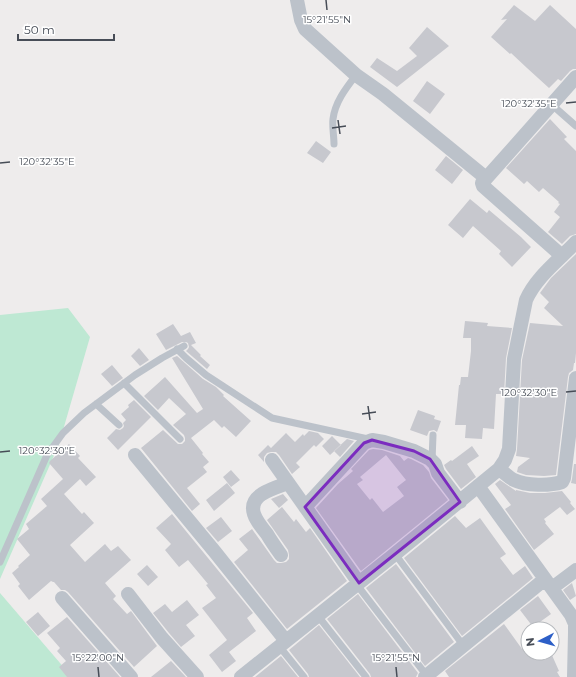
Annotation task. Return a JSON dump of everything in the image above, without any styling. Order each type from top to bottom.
[{"type":"street","points":[[297,0],[301,20],[306,29],[356,75],[383,94],[486,178]]},
{"type":"street","points":[[242,676],[460,502],[499,469],[505,460],[509,449],[514,359],[526,300],[530,291],[538,280],[570,253],[483,186],[482,183],[576,77]]},
{"type":"street","points":[[499,469],[515,480],[528,484],[543,485],[558,484],[562,482],[564,478],[576,378]]},
{"type":"street","points":[[305,507],[364,443],[372,440],[414,451],[430,459],[435,464],[438,473],[460,502]]},
{"type":"street","points":[[135,455],[215,552],[283,644]]},
{"type":"street","points":[[272,460],[358,584]]},
{"type":"street","points":[[281,555],[256,519],[253,510],[254,504],[262,494],[288,483]]},
{"type":"street","points":[[478,486],[571,615],[575,624],[574,677]]},
{"type":"street","points":[[426,676],[463,645],[549,584],[576,570]]},
{"type":"street","points":[[128,594],[162,638],[197,677]]},
{"type":"street","points":[[62,598],[131,677]]},
{"type":"lane","points":[[334,144],[333,118],[337,105],[344,91],[356,75]]},
{"type":"lane","points":[[552,104],[576,126]]},
{"type":"lane","points":[[0,562],[47,455],[63,433],[84,413],[124,383],[162,358],[184,346]]},
{"type":"lane","points":[[177,350],[206,375],[272,418],[372,440]]},
{"type":"lane","points":[[124,383],[180,439]]},
{"type":"lane","points":[[96,404],[119,425]]},
{"type":"lane","points":[[432,462],[433,434]]},
{"type":"lane","points":[[395,554],[463,645]]},
{"type":"lane","points":[[358,584],[426,676]]},
{"type":"lane","points":[[318,616],[366,677]]},
{"type":"lane","points":[[283,644],[304,677]]},
{"type":"highlighted area","points":[[372,440],[414,451],[430,459],[460,502],[359,583],[305,507],[364,443]]},
{"type":"green space","points":[[68,308],[90,337],[59,444],[0,579],[0,315]]},
{"type":"green space","points":[[0,593],[72,677],[0,677]]},
{"type":"building","points":[[514,5],[535,21],[550,5],[576,29],[576,69],[570,71],[561,81],[558,79],[549,88],[491,37],[507,19],[501,20]]},
{"type":"building","points":[[427,27],[449,46],[397,87],[370,67],[377,58],[397,71],[417,56],[409,48]]},
{"type":"building","points":[[427,81],[445,94],[430,114],[413,101]]},
{"type":"building","points":[[550,119],[567,137],[564,139],[576,151],[576,234],[570,236],[562,244],[548,232],[560,217],[554,212],[560,204],[558,203],[559,202],[543,188],[539,192],[527,181],[524,184],[506,168]]},
{"type":"building","points":[[316,141],[331,152],[323,163],[307,153]]},
{"type":"building","points":[[446,156],[463,170],[452,184],[435,170]]},
{"type":"building","points":[[470,199],[487,213],[489,210],[531,247],[512,267],[499,254],[501,251],[473,226],[463,238],[448,225]]},
{"type":"building","points":[[576,254],[576,353],[573,370],[569,373],[568,377],[556,475],[526,475],[517,472],[518,467],[530,458],[516,456],[522,360],[530,323],[563,326],[544,308],[549,302],[540,293],[551,278]]},
{"type":"building","points":[[465,321],[488,323],[487,326],[512,328],[506,358],[504,394],[496,394],[494,429],[483,428],[482,439],[465,438],[466,425],[455,425],[459,385],[461,377],[468,377],[471,351],[471,338],[463,338]]},
{"type":"building","points":[[173,324],[181,336],[190,332],[196,343],[191,345],[210,365],[207,369],[186,351],[189,347],[188,343],[186,342],[182,342],[166,350],[156,334]]},
{"type":"building","points":[[139,348],[149,360],[140,366],[131,356]]},
{"type":"building","points":[[177,356],[203,379],[216,387],[224,395],[223,396],[251,421],[236,437],[224,426],[222,428],[214,420],[191,438],[209,462],[203,467],[207,472],[187,488],[200,504],[192,511],[141,448],[163,430],[178,444],[182,444],[185,441],[184,435],[173,425],[186,414],[169,398],[158,410],[144,396],[165,377],[197,413],[203,409],[172,358]]},
{"type":"building","points":[[112,365],[123,378],[112,386],[101,374]]},
{"type":"building","points":[[134,400],[151,417],[118,450],[107,438],[116,429],[120,430],[123,428],[123,423],[126,420],[121,414]]},
{"type":"building","points":[[418,410],[435,416],[434,419],[441,421],[437,432],[434,430],[429,431],[427,436],[410,430]]},
{"type":"building","points":[[309,431],[318,433],[324,439],[316,447],[314,445],[296,463],[300,467],[292,474],[276,452],[267,453],[264,457],[264,462],[258,455],[268,445],[271,448],[286,433],[295,442],[303,434],[304,436]]},
{"type":"building","points":[[332,436],[341,445],[330,455],[322,446]]},
{"type":"building","points":[[347,439],[354,441],[340,457],[334,451]]},
{"type":"building","points":[[69,444],[80,456],[78,458],[96,477],[86,486],[80,479],[64,494],[82,514],[84,512],[94,523],[70,545],[85,562],[105,544],[111,551],[118,546],[131,560],[105,583],[116,596],[113,599],[127,614],[131,611],[157,646],[134,667],[68,592],[61,590],[54,582],[51,581],[29,600],[18,586],[20,584],[12,573],[30,555],[17,539],[29,529],[26,524],[47,506],[41,499],[63,479],[49,463]]},
{"type":"building","points":[[472,446],[479,456],[467,464],[476,477],[461,489],[444,465]]},
{"type":"building","points":[[369,450],[382,450],[400,456],[404,461],[408,458],[423,465],[448,500],[361,571],[316,508],[338,484],[353,471],[351,469]],"holes":[[[386,455],[406,480],[397,487],[404,496],[383,512],[372,498],[370,500],[357,484],[363,480],[360,477]]]},
{"type":"building","points":[[574,464],[576,464],[576,484],[571,483]]},
{"type":"building","points":[[231,470],[240,480],[231,487],[223,477]]},
{"type":"building","points":[[500,480],[516,491],[545,493],[562,491],[575,509],[567,515],[560,507],[544,519],[546,522],[545,523],[554,534],[534,550],[505,509],[511,505],[495,484]]},
{"type":"building","points":[[227,483],[235,493],[214,511],[206,500]]},
{"type":"building","points":[[283,494],[288,500],[279,508],[271,499]]},
{"type":"building","points":[[282,507],[294,522],[296,519],[306,532],[310,528],[347,581],[287,629],[234,562],[248,550],[239,539],[252,529],[277,563],[286,562],[289,559],[288,550],[267,520]]},
{"type":"building","points":[[172,514],[253,613],[247,618],[256,631],[229,652],[236,661],[222,672],[209,655],[227,640],[202,608],[216,598],[206,585],[208,584],[188,560],[179,567],[165,550],[171,544],[156,528]]},
{"type":"building","points":[[455,516],[466,528],[480,518],[506,554],[500,558],[513,575],[525,566],[533,578],[462,636],[404,558]]},
{"type":"building","points":[[221,517],[232,531],[218,542],[206,528]]},
{"type":"building","points":[[396,564],[454,642],[425,666],[366,588]]},
{"type":"building","points":[[147,565],[158,577],[148,586],[137,574]]},
{"type":"building","points":[[572,583],[576,596],[570,600],[563,590]]},
{"type":"building","points":[[358,594],[418,673],[416,677],[371,677],[327,619]]},
{"type":"building","points":[[538,596],[551,614],[541,621],[528,621],[520,610]]},
{"type":"building","points":[[187,600],[199,615],[186,625],[195,636],[181,647],[153,613],[165,604],[172,612]]},
{"type":"building","points":[[38,612],[50,626],[38,636],[26,622]]},
{"type":"building","points":[[67,617],[120,677],[67,677],[59,667],[66,661],[57,651],[60,648],[47,633]]},
{"type":"building","points":[[504,624],[520,646],[520,661],[555,661],[559,671],[557,672],[560,677],[449,677],[445,671]]},
{"type":"building","points":[[319,625],[360,677],[309,677],[289,650]]},
{"type":"building","points":[[281,656],[298,677],[255,677]]},
{"type":"building","points":[[171,661],[186,677],[151,677]]}]
